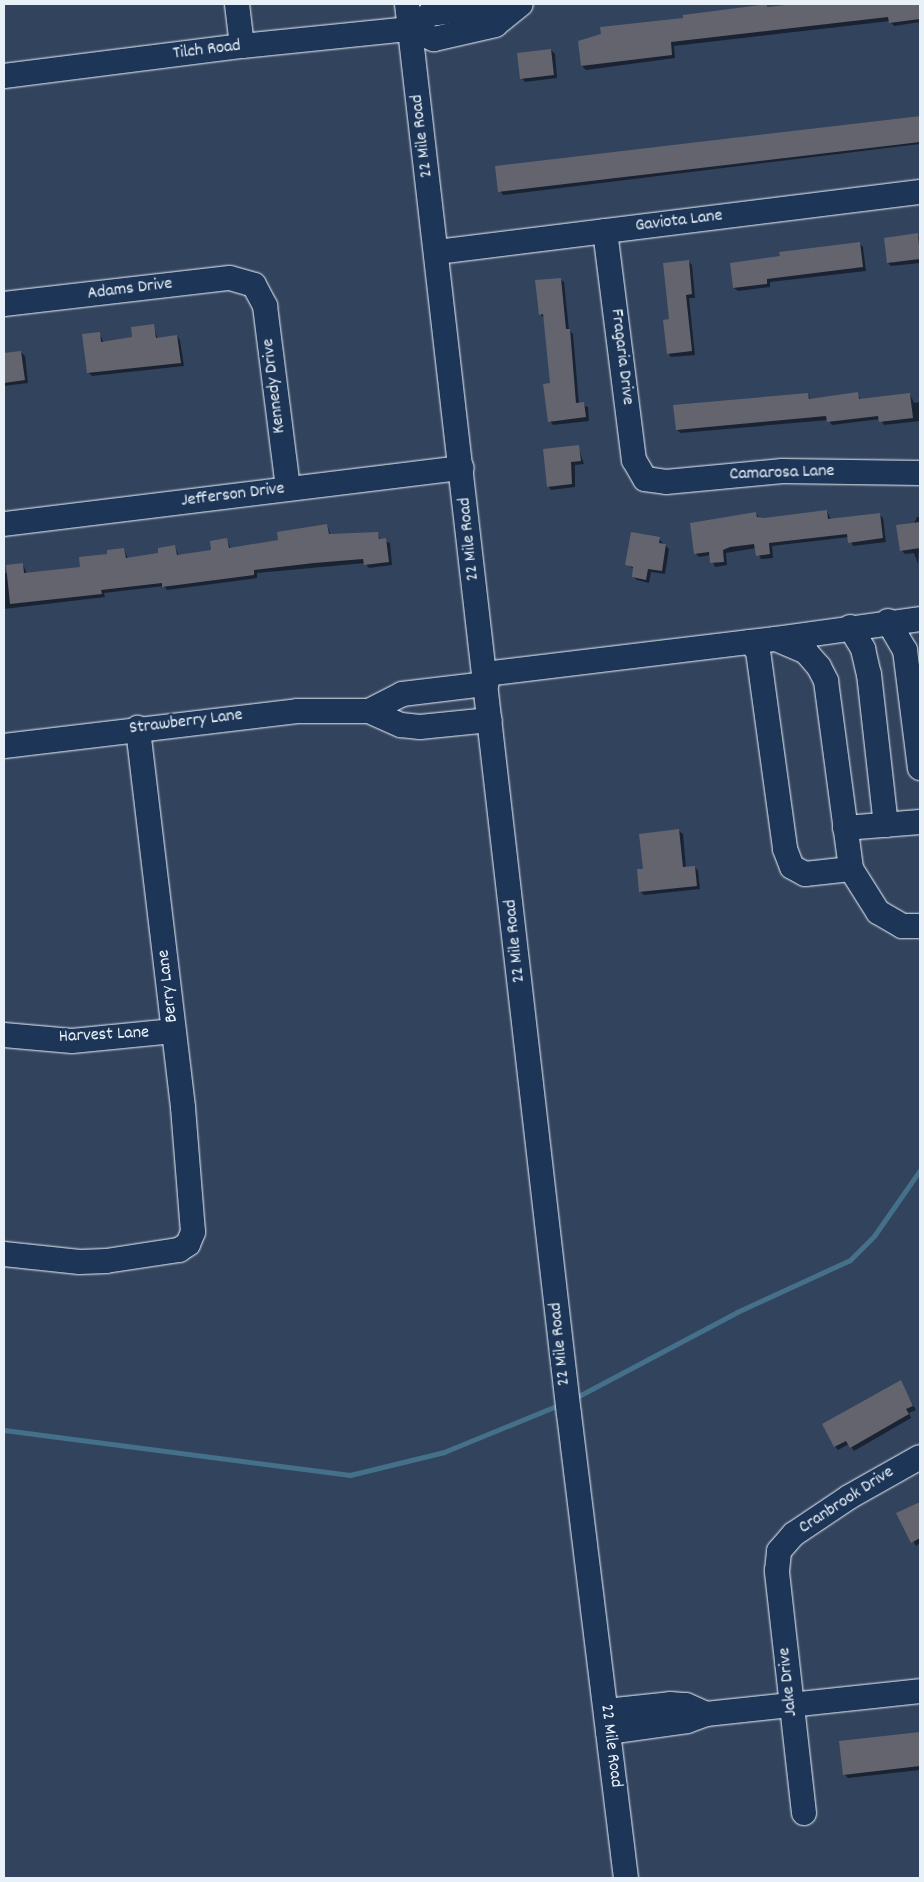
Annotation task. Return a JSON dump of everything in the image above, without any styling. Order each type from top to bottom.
[{"type":"street","points":[[237,4],[242,46]]},
{"type":"street","name":"22 Mile Road","points":[[407,4],[462,468],[565,1382],[626,1878]]},
{"type":"street","points":[[410,30],[430,14],[507,4]]},
{"type":"street","points":[[410,30],[434,39],[480,31],[495,25],[521,4]]},
{"type":"street","name":"Tilch Road","points":[[4,76],[242,46],[410,30]]},
{"type":"street","name":"Gaviota Lane","points":[[437,252],[920,192]]},
{"type":"street","name":"Fragaria Drive","points":[[604,231],[634,460],[646,479]]},
{"type":"street","name":"Adams Drive","points":[[4,304],[230,278],[254,285]]},
{"type":"street","name":"Kennedy Drive","points":[[254,285],[266,306],[288,489]]},
{"type":"street","name":"Jefferson Drive","points":[[4,524],[462,468]]},
{"type":"street","name":"Camarosa Lane","points":[[646,479],[666,482],[782,471],[920,473]]},
{"type":"street","name":"Strawberry Lane","points":[[369,711],[402,694],[485,679],[776,639],[888,621],[920,619]]},
{"type":"street","points":[[888,621],[906,650],[920,768]]},
{"type":"street","points":[[850,627],[863,649],[869,674],[886,825]]},
{"type":"street","points":[[776,639],[806,652],[819,667],[826,681],[851,869],[878,912],[902,926],[920,926]]},
{"type":"street","points":[[750,642],[758,651],[785,848],[792,867],[805,874],[851,869]]},
{"type":"street","name":"Strawberry Lane","points":[[4,746],[138,728],[289,712],[369,711],[400,725],[420,727],[490,720]]},
{"type":"street","name":"Berry Lane","points":[[4,1254],[92,1262],[168,1253],[188,1244],[193,1222],[174,1031],[138,728]]},
{"type":"street","points":[[845,828],[920,822]]},
{"type":"street","name":"Harvest Lane","points":[[4,1035],[72,1041],[174,1031]]},
{"type":"street","name":"Cranbrook Drive","points":[[779,1551],[794,1534],[849,1497],[920,1457]]},
{"type":"street","name":"Jake Drive","points":[[779,1551],[777,1571],[804,1813]]},
{"type":"street","points":[[607,1721],[670,1704],[686,1705],[706,1714],[920,1691]]},
{"type":"building","points":[[767,4],[767,7],[793,4],[920,4],[920,19],[889,23],[888,17],[671,42],[672,55],[581,66],[578,41],[601,34],[600,27],[683,18],[683,15]]},
{"type":"building","points":[[551,49],[554,75],[520,79],[517,53]]},
{"type":"building","points":[[920,116],[920,142],[498,192],[495,166]]},
{"type":"building","points":[[918,233],[920,259],[887,263],[884,238]]},
{"type":"building","points":[[860,242],[863,267],[767,279],[767,284],[733,288],[730,263],[780,256],[779,252]]},
{"type":"building","points":[[689,260],[692,294],[686,295],[692,351],[667,354],[663,320],[669,319],[663,263]]},
{"type":"building","points":[[561,278],[566,329],[570,329],[576,403],[584,402],[586,417],[548,422],[543,384],[550,383],[543,314],[539,315],[535,280]]},
{"type":"building","points":[[154,324],[156,338],[177,335],[181,363],[87,373],[82,334],[100,332],[101,342],[132,337],[131,327]]},
{"type":"building","points":[[21,351],[25,380],[4,383],[4,353]]},
{"type":"building","points":[[858,392],[859,399],[910,393],[913,418],[879,422],[878,416],[827,422],[826,416],[676,430],[673,405],[808,393],[809,399]]},
{"type":"building","points":[[579,445],[581,461],[571,462],[572,484],[547,487],[543,449]]},
{"type":"building","points":[[827,510],[828,519],[880,513],[883,538],[848,543],[847,534],[769,543],[770,554],[756,556],[754,544],[730,547],[723,550],[724,562],[710,563],[709,552],[694,554],[690,523],[756,512],[757,517],[764,518]]},
{"type":"building","points":[[920,522],[920,548],[900,551],[896,525]]},
{"type":"building","points":[[327,524],[329,534],[378,532],[379,539],[386,538],[389,562],[364,565],[363,559],[314,563],[254,570],[254,575],[162,587],[162,583],[101,590],[102,594],[10,604],[6,565],[23,563],[24,573],[80,567],[79,557],[107,554],[107,550],[124,548],[126,558],[158,553],[158,548],[175,545],[177,555],[211,550],[210,541],[227,538],[229,548],[278,540],[277,532]]},
{"type":"building","points":[[631,532],[660,537],[659,543],[666,544],[662,571],[648,569],[646,580],[632,577],[633,567],[625,565]]},
{"type":"building","points":[[679,829],[683,867],[695,866],[697,886],[639,892],[637,869],[643,869],[639,834]]},
{"type":"building","points":[[901,1380],[913,1406],[906,1409],[909,1414],[850,1448],[846,1441],[834,1447],[822,1424]]},
{"type":"building","points":[[920,1502],[920,1538],[911,1543],[896,1513]]},
{"type":"building","points":[[920,1732],[920,1766],[843,1775],[839,1741]]},
{"type":"waterway","points":[[573,1399],[737,1312],[850,1260],[874,1236],[920,1170]]},
{"type":"waterway","points":[[4,1430],[350,1475],[444,1452],[561,1404]]}]
